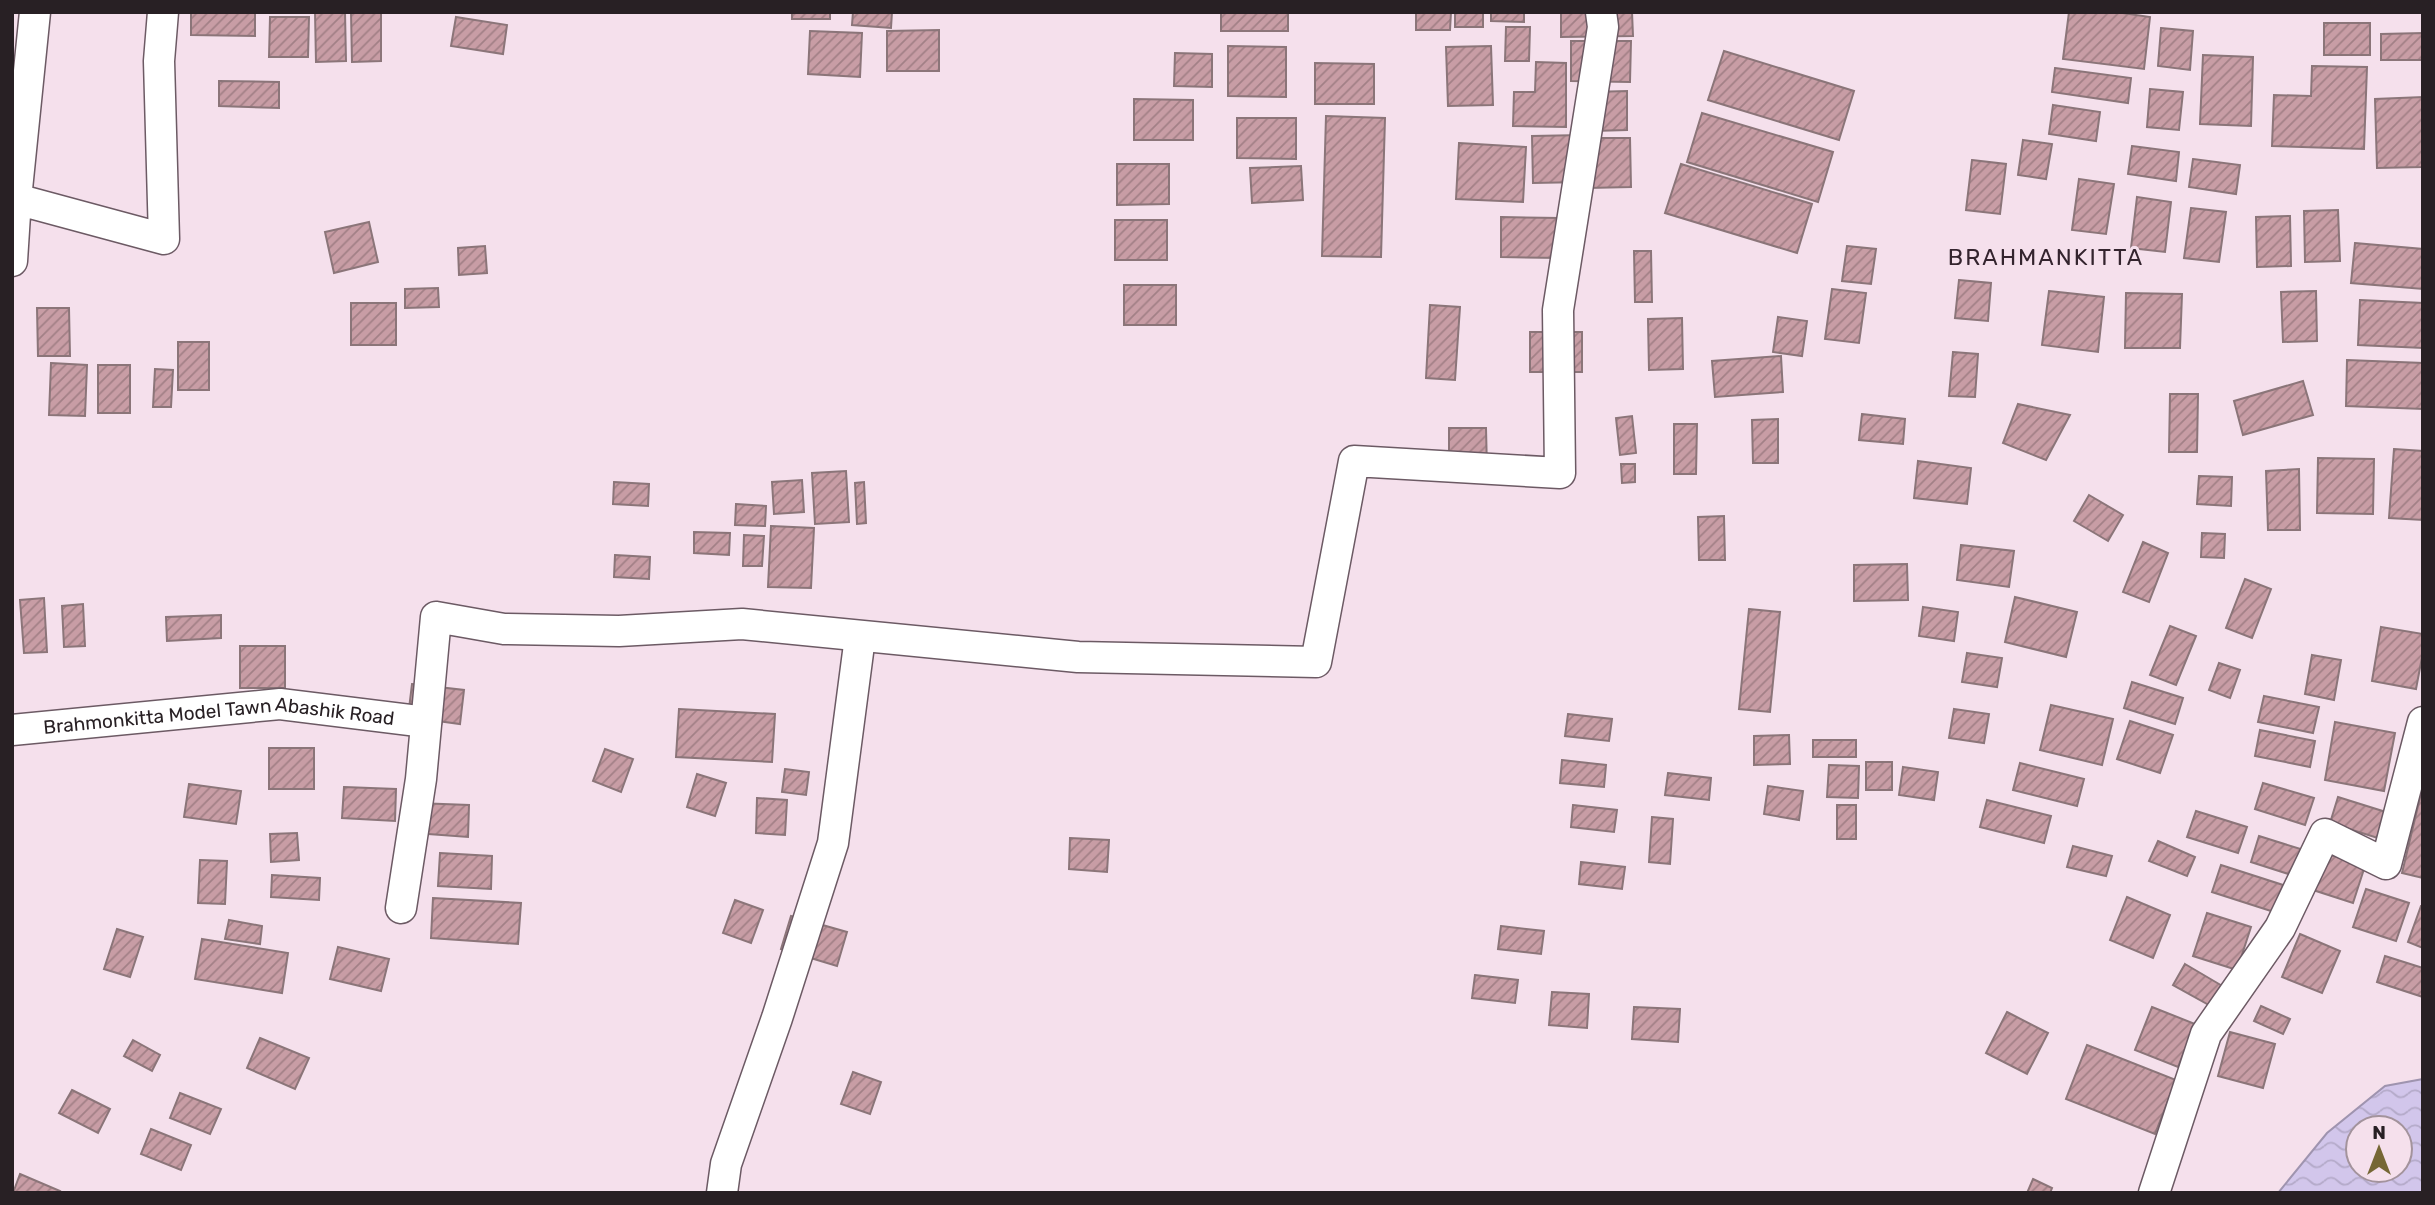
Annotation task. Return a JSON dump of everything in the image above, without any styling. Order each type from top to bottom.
[{"type":"street","points":[[13,247],[35,12]]},
{"type":"street","points":[[16,199],[164,239],[159,61],[163,12]]},
{"type":"street","points":[[401,908],[421,779],[436,617],[504,629],[619,631],[742,624],[1078,657],[1316,662],[1354,461],[1560,473],[1558,310],[1602,27],[1601,12]]},
{"type":"street","points":[[722,1193],[726,1164],[777,1018],[833,843],[860,637]]},
{"type":"street","name":"Brahmonkitta Model Tawn Abashik Road","points":[[12,730],[280,704],[426,722]]},
{"type":"street","points":[[2154,1193],[2206,1034],[2280,928],[2325,834],[2386,864],[2423,722]]},
{"type":"water","points":[[2423,1079],[2423,1193],[2278,1193],[2327,1133],[2344,1119],[2344,1184],[2414,1184],[2414,1114],[2350,1114],[2385,1086]]},
{"type":"building","points":[[191,12],[255,12],[255,36],[191,35]]},
{"type":"building","points":[[315,12],[345,12],[346,61],[316,62]]},
{"type":"building","points":[[351,12],[381,12],[381,61],[352,62]]},
{"type":"building","points":[[792,12],[830,12],[830,19],[792,19]]},
{"type":"building","points":[[853,12],[892,12],[891,28],[852,25]]},
{"type":"building","points":[[1221,12],[1288,12],[1288,31],[1221,31]]},
{"type":"building","points":[[1416,12],[1451,12],[1450,30],[1416,30]]},
{"type":"building","points":[[1455,12],[1483,12],[1483,27],[1455,27]]},
{"type":"building","points":[[1491,12],[1524,12],[1524,22],[1491,21]]},
{"type":"building","points":[[1561,12],[1632,12],[1633,36],[1561,37]]},
{"type":"building","points":[[2069,12],[2116,12],[2150,17],[2144,69],[2063,59]]},
{"type":"building","points":[[270,17],[309,17],[308,57],[269,57]]},
{"type":"building","points":[[456,17],[507,25],[503,54],[451,46]]},
{"type":"building","points":[[2324,23],[2370,23],[2370,55],[2324,55]]},
{"type":"building","points":[[1506,27],[1530,27],[1529,61],[1505,61]]},
{"type":"building","points":[[2161,28],[2193,31],[2190,70],[2158,66]]},
{"type":"building","points":[[939,30],[939,71],[887,71],[887,31]]},
{"type":"building","points":[[810,31],[862,33],[860,77],[808,74]]},
{"type":"building","points":[[2423,33],[2423,60],[2381,60],[2381,34]]},
{"type":"building","points":[[1571,41],[1631,41],[1630,82],[1571,81]]},
{"type":"building","points":[[1228,46],[1286,47],[1286,97],[1228,96]]},
{"type":"building","points":[[1491,46],[1493,105],[1448,106],[1446,47]]},
{"type":"building","points":[[1724,51],[1854,91],[1839,140],[1708,100]]},
{"type":"building","points":[[1175,53],[1212,54],[1212,87],[1174,86]]},
{"type":"building","points":[[2203,55],[2253,57],[2251,126],[2200,124]]},
{"type":"building","points":[[1536,62],[1566,63],[1566,127],[1513,126],[1514,92],[1535,92]]},
{"type":"building","points":[[1315,63],[1374,64],[1374,104],[1315,104]]},
{"type":"building","points":[[2312,66],[2367,67],[2364,149],[2272,146],[2274,95],[2311,96]]},
{"type":"building","points":[[2055,68],[2131,78],[2128,103],[2052,92]]},
{"type":"building","points":[[219,81],[279,82],[279,108],[219,106]]},
{"type":"building","points":[[2150,89],[2183,92],[2179,130],[2147,127]]},
{"type":"building","points":[[1627,91],[1627,130],[1593,131],[1592,92]]},
{"type":"building","points":[[2423,97],[2423,167],[2377,168],[2375,99]]},
{"type":"building","points":[[1134,99],[1193,100],[1193,140],[1134,140]]},
{"type":"building","points":[[2053,105],[2100,112],[2096,141],[2049,134]]},
{"type":"building","points":[[1702,113],[1833,152],[1818,202],[1687,162]]},
{"type":"building","points":[[1326,116],[1385,118],[1381,257],[1322,256]]},
{"type":"building","points":[[1237,118],[1296,118],[1296,159],[1237,158]]},
{"type":"building","points":[[1583,135],[1584,182],[1533,183],[1532,136]]},
{"type":"building","points":[[1588,138],[1630,138],[1631,187],[1588,188]]},
{"type":"building","points":[[2023,140],[2052,144],[2046,179],[2018,175]]},
{"type":"building","points":[[1459,143],[1526,147],[1523,202],[1456,199]]},
{"type":"building","points":[[2132,146],[2179,152],[2176,181],[2128,174]]},
{"type":"building","points":[[2193,159],[2240,165],[2236,194],[2189,187]]},
{"type":"building","points":[[1972,160],[2006,164],[2000,214],[1966,210]]},
{"type":"building","points":[[1117,164],[1169,164],[1169,204],[1117,205]]},
{"type":"building","points":[[1681,164],[1812,204],[1797,253],[1665,213]]},
{"type":"building","points":[[1301,166],[1303,200],[1252,203],[1250,168]]},
{"type":"building","points":[[2079,179],[2114,184],[2106,234],[2072,230]]},
{"type":"building","points":[[2137,197],[2171,202],[2165,252],[2131,248]]},
{"type":"building","points":[[2191,208],[2226,212],[2219,262],[2184,258]]},
{"type":"building","points":[[2338,210],[2340,261],[2305,262],[2304,211]]},
{"type":"building","points":[[2290,216],[2291,266],[2257,267],[2256,217]]},
{"type":"building","points":[[1501,217],[1560,218],[1560,258],[1501,257]]},
{"type":"building","points":[[1115,220],[1167,220],[1167,260],[1115,260]]},
{"type":"building","points":[[369,222],[378,262],[334,273],[325,232]]},
{"type":"building","points":[[2355,243],[2423,249],[2423,289],[2351,283]]},
{"type":"building","points":[[485,246],[487,273],[459,275],[458,248]]},
{"type":"building","points":[[1847,246],[1876,249],[1871,284],[1842,281]]},
{"type":"building","points":[[1634,251],[1651,251],[1652,302],[1635,302]]},
{"type":"building","points":[[1959,280],[1991,283],[1988,321],[1955,318]]},
{"type":"building","points":[[1124,285],[1176,285],[1176,325],[1124,325]]},
{"type":"building","points":[[438,288],[439,307],[405,308],[405,289]]},
{"type":"building","points":[[1832,289],[1866,293],[1859,343],[1825,339]]},
{"type":"building","points":[[2049,291],[2104,297],[2098,352],[2042,345]]},
{"type":"building","points":[[2316,291],[2317,341],[2283,342],[2281,292]]},
{"type":"building","points":[[2126,293],[2182,294],[2180,348],[2125,348]]},
{"type":"building","points":[[2360,300],[2423,303],[2423,348],[2358,345]]},
{"type":"building","points":[[351,303],[396,303],[396,345],[351,345]]},
{"type":"building","points":[[1430,305],[1460,307],[1455,380],[1426,378]]},
{"type":"building","points":[[37,308],[69,308],[70,356],[38,356]]},
{"type":"building","points":[[1778,317],[1807,321],[1802,356],[1773,352]]},
{"type":"building","points":[[1682,318],[1683,369],[1649,370],[1648,319]]},
{"type":"building","points":[[1530,332],[1582,332],[1582,372],[1530,372]]},
{"type":"building","points":[[178,342],[209,342],[209,390],[178,390]]},
{"type":"building","points":[[1953,352],[1978,354],[1975,397],[1949,396]]},
{"type":"building","points":[[1781,356],[1783,392],[1715,397],[1712,361]]},
{"type":"building","points":[[2347,360],[2423,363],[2423,409],[2346,406]]},
{"type":"building","points":[[51,363],[87,365],[85,416],[49,415]]},
{"type":"building","points":[[98,365],[130,365],[130,413],[98,413]]},
{"type":"building","points":[[155,369],[173,370],[171,407],[153,407]]},
{"type":"building","points":[[2303,381],[2313,415],[2243,435],[2234,401]]},
{"type":"building","points":[[2170,394],[2198,394],[2197,452],[2169,452]]},
{"type":"building","points":[[2018,404],[2070,415],[2046,460],[2003,443]]},
{"type":"building","points":[[1862,414],[1905,419],[1903,444],[1859,440]]},
{"type":"building","points":[[1632,416],[1636,453],[1620,455],[1616,418]]},
{"type":"building","points":[[1778,419],[1778,463],[1753,463],[1752,420]]},
{"type":"building","points":[[1674,424],[1697,424],[1696,474],[1674,474]]},
{"type":"building","points":[[1449,428],[1486,428],[1487,469],[1449,469]]},
{"type":"building","points":[[2394,449],[2423,451],[2423,520],[2389,518]]},
{"type":"building","points":[[2318,458],[2374,459],[2373,514],[2317,513]]},
{"type":"building","points":[[1918,461],[1971,468],[1967,504],[1914,498]]},
{"type":"building","points":[[1621,464],[1635,464],[1635,482],[1622,483]]},
{"type":"building","points":[[2299,469],[2300,530],[2268,530],[2266,471]]},
{"type":"building","points":[[846,471],[849,522],[815,524],[812,473]]},
{"type":"building","points":[[2199,476],[2232,477],[2231,506],[2197,504]]},
{"type":"building","points":[[802,480],[804,512],[774,514],[772,482]]},
{"type":"building","points":[[614,482],[649,484],[648,506],[613,504]]},
{"type":"building","points":[[864,482],[866,523],[857,524],[855,483]]},
{"type":"building","points":[[2089,495],[2123,515],[2108,541],[2074,521]]},
{"type":"building","points":[[736,504],[766,506],[765,526],[735,525]]},
{"type":"building","points":[[1724,516],[1725,560],[1699,560],[1698,517]]},
{"type":"building","points":[[771,526],[814,528],[811,588],[768,587]]},
{"type":"building","points":[[694,532],[730,533],[729,555],[694,553]]},
{"type":"building","points":[[2202,533],[2225,534],[2224,558],[2201,557]]},
{"type":"building","points":[[744,535],[764,536],[762,566],[743,566]]},
{"type":"building","points":[[2143,542],[2168,553],[2149,602],[2123,592]]},
{"type":"building","points":[[1961,545],[2014,551],[2009,587],[1957,580]]},
{"type":"building","points":[[615,555],[650,557],[649,579],[614,577]]},
{"type":"building","points":[[1907,564],[1908,600],[1854,601],[1854,565]]},
{"type":"building","points":[[2245,579],[2271,589],[2252,638],[2226,628]]},
{"type":"building","points":[[2015,597],[2077,612],[2066,657],[2005,642]]},
{"type":"building","points":[[44,598],[47,652],[24,653],[20,600]]},
{"type":"building","points":[[83,604],[85,646],[64,647],[62,606]]},
{"type":"building","points":[[1923,607],[1958,612],[1954,641],[1919,636]]},
{"type":"building","points":[[1749,609],[1780,612],[1770,712],[1739,709]]},
{"type":"building","points":[[221,615],[221,638],[167,641],[166,617]]},
{"type":"building","points":[[2170,626],[2196,636],[2176,685],[2150,675]]},
{"type":"building","points":[[2381,627],[2423,634],[2423,652],[2416,689],[2372,681]]},
{"type":"building","points":[[240,646],[285,646],[285,688],[240,688]]},
{"type":"building","points":[[1967,653],[2002,658],[1997,687],[1962,682]]},
{"type":"building","points":[[2312,655],[2341,660],[2334,700],[2305,694]]},
{"type":"building","points":[[2219,663],[2240,670],[2230,698],[2209,690]]},
{"type":"building","points":[[2132,682],[2183,698],[2175,724],[2124,708]]},
{"type":"building","points":[[412,684],[464,690],[460,724],[408,717]]},
{"type":"building","points":[[2264,696],[2319,707],[2313,733],[2258,722]]},
{"type":"building","points":[[2051,705],[2113,719],[2102,765],[2040,750]]},
{"type":"building","points":[[679,709],[775,714],[772,762],[676,757]]},
{"type":"building","points":[[1954,709],[1989,714],[1984,743],[1949,738]]},
{"type":"building","points":[[1568,714],[1612,719],[1609,741],[1565,736]]},
{"type":"building","points":[[2130,721],[2173,735],[2160,773],[2117,759]]},
{"type":"building","points":[[2335,722],[2395,733],[2384,791],[2325,780]]},
{"type":"building","points":[[2260,730],[2315,741],[2310,767],[2255,756]]},
{"type":"building","points":[[1789,735],[1790,764],[1754,765],[1754,736]]},
{"type":"building","points":[[1813,740],[1856,740],[1856,757],[1813,757]]},
{"type":"building","points":[[269,748],[314,748],[314,789],[269,789]]},
{"type":"building","points":[[605,749],[633,759],[621,792],[593,781]]},
{"type":"building","points":[[1562,760],[1606,765],[1604,787],[1560,783]]},
{"type":"building","points":[[1866,762],[1892,762],[1892,790],[1866,790]]},
{"type":"building","points":[[2020,763],[2084,779],[2077,806],[2013,790]]},
{"type":"building","points":[[1829,765],[1859,766],[1858,798],[1827,797]]},
{"type":"building","points":[[1903,767],[1938,772],[1934,800],[1899,795]]},
{"type":"building","points":[[785,769],[809,772],[806,795],[782,792]]},
{"type":"building","points":[[1668,773],[1711,778],[1709,800],[1665,795]]},
{"type":"building","points":[[697,774],[726,783],[715,816],[687,807]]},
{"type":"building","points":[[2263,783],[2314,798],[2305,825],[2255,809]]},
{"type":"building","points":[[189,784],[241,791],[236,824],[184,817]]},
{"type":"building","points":[[2423,785],[2423,878],[2402,873]]},
{"type":"building","points":[[1768,786],[1803,791],[1799,820],[1764,814]]},
{"type":"building","points":[[344,787],[396,789],[395,821],[342,818]]},
{"type":"building","points":[[2338,797],[2389,813],[2381,839],[2330,823]]},
{"type":"building","points":[[757,798],[787,800],[785,835],[756,833]]},
{"type":"building","points":[[1987,800],[2051,816],[2044,843],[1980,827]]},
{"type":"building","points":[[416,803],[469,805],[468,837],[415,833]]},
{"type":"building","points":[[1573,805],[1617,810],[1614,832],[1571,827]]},
{"type":"building","points":[[1837,805],[1856,805],[1856,839],[1837,839]]},
{"type":"building","points":[[2196,811],[2247,827],[2238,853],[2187,837]]},
{"type":"building","points":[[1652,817],[1673,819],[1670,864],[1649,862]]},
{"type":"building","points":[[297,833],[299,860],[271,862],[270,834]]},
{"type":"building","points":[[2259,836],[2310,852],[2301,878],[2251,862]]},
{"type":"building","points":[[1070,838],[1109,840],[1107,872],[1069,869]]},
{"type":"building","points":[[2158,841],[2195,857],[2187,876],[2149,861]]},
{"type":"building","points":[[2073,846],[2112,856],[2106,876],[2067,867]]},
{"type":"building","points":[[2322,852],[2365,866],[2353,903],[2310,889]]},
{"type":"building","points":[[440,853],[492,856],[491,889],[438,886]]},
{"type":"building","points":[[200,860],[227,861],[225,904],[198,903]]},
{"type":"building","points":[[1581,862],[1625,867],[1622,889],[1579,884]]},
{"type":"building","points":[[2221,865],[2283,885],[2274,912],[2212,892]]},
{"type":"building","points":[[272,875],[320,878],[319,900],[271,897]]},
{"type":"building","points":[[2366,889],[2409,903],[2396,941],[2353,927]]},
{"type":"building","points":[[2127,897],[2170,915],[2153,958],[2110,940]]},
{"type":"building","points":[[433,898],[521,903],[518,944],[431,938]]},
{"type":"building","points":[[735,900],[763,910],[751,943],[723,933]]},
{"type":"building","points":[[2423,906],[2423,948],[2408,942]]},
{"type":"building","points":[[2207,913],[2251,927],[2237,970],[2193,956]]},
{"type":"building","points":[[791,916],[847,932],[837,966],[781,949]]},
{"type":"building","points":[[229,920],[262,926],[260,944],[225,939]]},
{"type":"building","points":[[1501,926],[1544,931],[1541,954],[1498,949]]},
{"type":"building","points":[[117,929],[143,937],[130,977],[104,969]]},
{"type":"building","points":[[2300,934],[2340,951],[2322,993],[2282,977]]},
{"type":"building","points":[[202,939],[288,953],[282,993],[195,979]]},
{"type":"building","points":[[338,947],[389,959],[381,991],[330,979]]},
{"type":"building","points":[[2385,956],[2423,968],[2423,997],[2377,982]]},
{"type":"building","points":[[2185,964],[2236,994],[2225,1014],[2173,985]]},
{"type":"building","points":[[1475,975],[1518,980],[1515,1003],[1472,998]]},
{"type":"building","points":[[1552,992],[1589,994],[1587,1028],[1549,1025]]},
{"type":"building","points":[[2261,1006],[2290,1019],[2283,1034],[2254,1021]]},
{"type":"building","points":[[1634,1007],[1680,1009],[1678,1042],[1632,1039]]},
{"type":"building","points":[[2152,1007],[2195,1024],[2178,1067],[2135,1050]]},
{"type":"building","points":[[2007,1012],[2048,1033],[2027,1074],[1986,1053]]},
{"type":"building","points":[[2230,1032],[2275,1044],[2263,1088],[2218,1076]]},
{"type":"building","points":[[260,1038],[309,1058],[295,1089],[247,1068]]},
{"type":"building","points":[[133,1040],[160,1055],[152,1071],[124,1056]]},
{"type":"building","points":[[2087,1045],[2176,1080],[2155,1134],[2066,1099]]},
{"type":"building","points":[[853,1072],[881,1082],[870,1114],[841,1104]]},
{"type":"building","points":[[72,1090],[110,1109],[98,1133],[59,1113]]},
{"type":"building","points":[[180,1093],[221,1109],[210,1134],[170,1118]]},
{"type":"building","points":[[151,1129],[191,1145],[181,1170],[141,1154]]},
{"type":"building","points":[[20,1174],[60,1191],[13,1193]]},
{"type":"building","points":[[2033,1179],[2052,1188],[2050,1193],[2027,1193]]},
{"type":"district","name":"BRAHMANKITTA","points":[[2046,257]]}]
